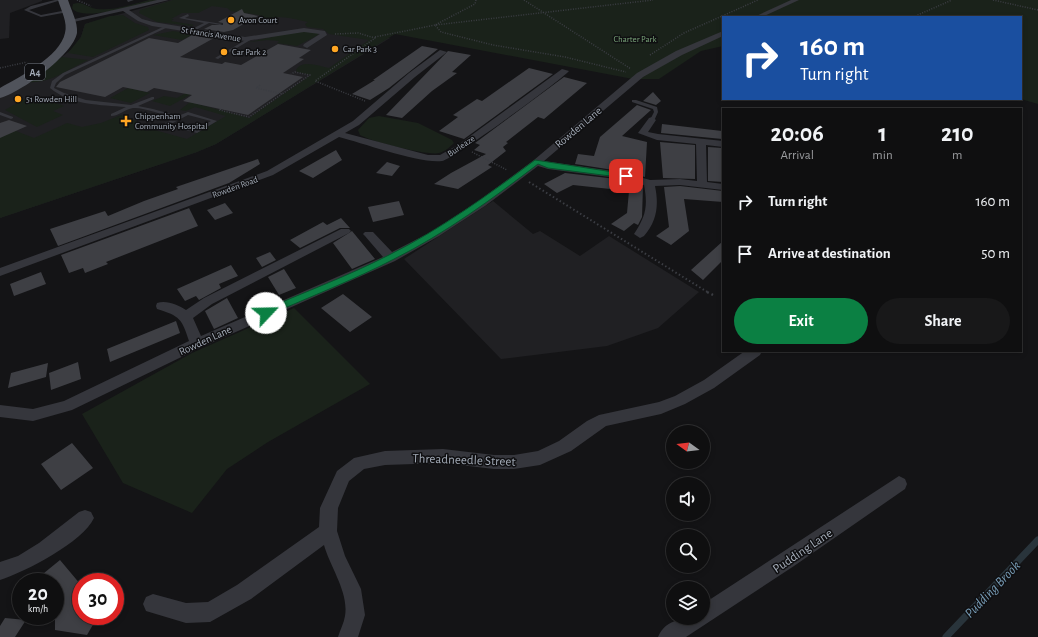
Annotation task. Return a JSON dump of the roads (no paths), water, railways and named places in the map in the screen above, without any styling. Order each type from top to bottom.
[{"type":"main road","name":"A4","points":[[0,94],[32,74],[62,50],[69,41],[71,32],[64,0]]},
{"type":"street","points":[[68,16],[125,10],[166,0]]},
{"type":"street","points":[[759,16],[796,0]]},
{"type":"street","name":"St Francis Avenue","points":[[125,10],[140,20],[165,27],[250,39],[307,30],[320,31],[324,35],[307,46]]},
{"type":"street","name":"Rowden Lane","points":[[0,411],[33,415],[67,406],[197,343],[391,258],[435,234],[481,204],[537,162],[640,75],[679,53],[722,33]]},
{"type":"street","name":"Rowden Road","points":[[0,272],[258,178],[339,134],[364,118],[412,75],[443,52]]},
{"type":"street","name":"Burleaze","points":[[339,134],[432,159],[442,158],[461,147],[565,71]]},
{"type":"street","points":[[652,120],[643,133],[657,137],[722,144]]},
{"type":"street","points":[[702,142],[702,184]]},
{"type":"street","points":[[537,162],[548,166],[626,176],[649,183],[660,182],[702,184],[722,187]]},
{"type":"street","points":[[640,234],[648,226],[652,211],[652,194],[649,183]]},
{"type":"street","points":[[187,316],[208,300],[345,230]]},
{"type":"street","points":[[369,234],[391,258]]},
{"type":"street","points":[[162,306],[176,310],[187,316],[197,343]]},
{"type":"street","name":"Threadneedle Street","points":[[348,637],[355,615],[352,589],[337,559],[328,531],[329,508],[343,476],[360,463],[399,457],[443,456],[494,462],[514,462],[540,458],[565,446],[592,426],[604,420],[625,417],[661,408],[680,400],[709,384],[754,352]]},
{"type":"street","name":"Pudding Lane","points":[[710,610],[788,560],[899,484]]},
{"type":"street","points":[[0,572],[20,565],[39,555],[85,518]]},
{"type":"street","points":[[153,604],[186,613],[210,612],[244,592],[328,531]]},
{"type":"street","points":[[668,637],[687,625]]},
{"type":"lane","points":[[59,0],[32,6],[26,10],[41,16],[68,16]]},
{"type":"lane","points":[[188,15],[181,18],[220,24]]},
{"type":"lane","points":[[191,31],[208,22]]},
{"type":"lane","points":[[165,27],[64,74],[52,85],[52,88],[58,93],[78,99],[149,109],[178,118],[188,113],[215,121],[195,132],[167,124],[178,118]]},
{"type":"lane","points":[[217,58],[250,39]]},
{"type":"lane","points":[[113,115],[152,98]]},
{"type":"lane","points":[[634,101],[655,108],[656,112],[652,120]]},
{"type":"lane","points":[[0,113],[10,118]]},
{"type":"waterway","name":"Pudding Brook","points":[[946,637],[1038,540]]},
{"type":"place","name":"Avon Court","points":[[231,20]]},
{"type":"place","name":"Car Park 3","points":[[335,49]]},
{"type":"place","name":"Car Park 2","points":[[224,52]]},
{"type":"place","name":"51 Rowden Hill","points":[[18,99]]},
{"type":"place","name":"Chippenham Community Hospital","points":[[126,121]]},
{"type":"park label","name":"Charter Park","points":[[635,39]]}]
